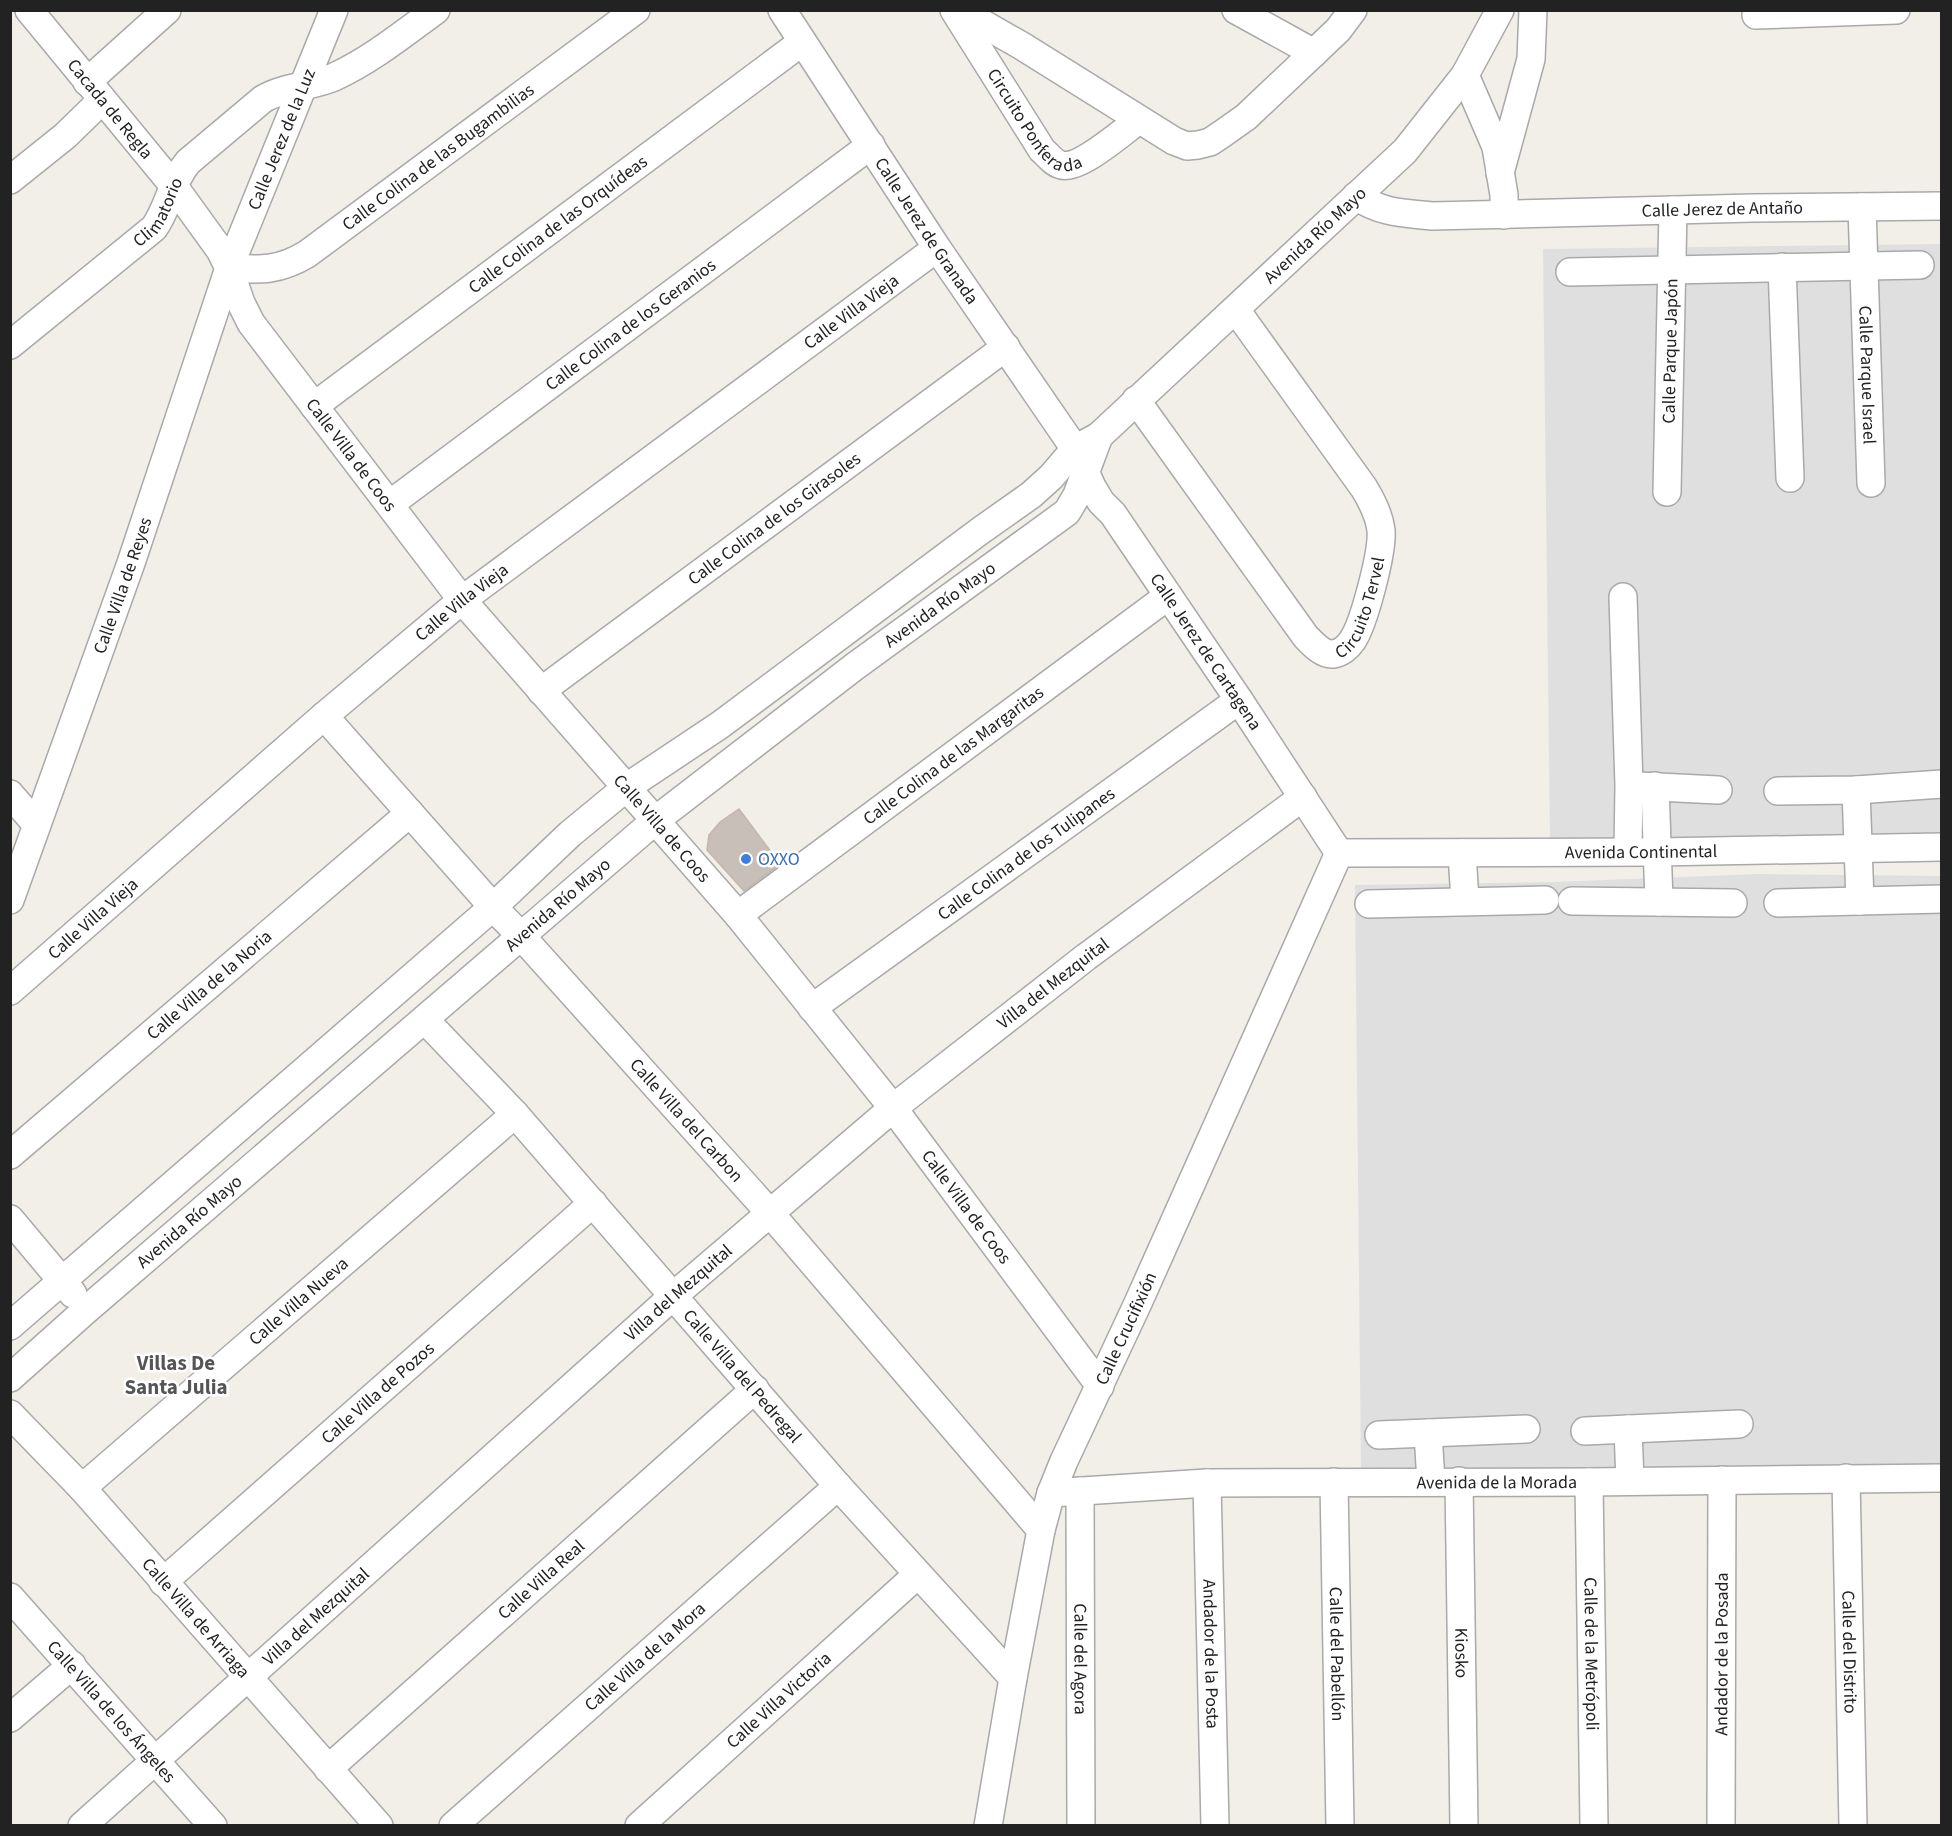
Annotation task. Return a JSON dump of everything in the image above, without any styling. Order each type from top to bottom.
[{"type":"street","name":"Cacada de Regla","points":[[28,10],[172,185],[220,250],[229,268]]},
{"type":"street","points":[[10,180],[64,136],[94,91],[166,10]]},
{"type":"street","name":"Climatorio","points":[[10,345],[154,228],[163,215],[172,185],[188,162],[263,99],[275,92],[303,87],[332,78],[358,65],[436,10]]},
{"type":"street","name":"Calle Colina de las Bugambilias","points":[[229,268],[264,270],[279,268],[307,254],[636,10]]},
{"type":"street","name":"Calle Jerez de Granada","points":[[782,10],[937,248],[1006,347],[1080,460]]},
{"type":"street","name":"Circuito Ponferada","points":[[956,10],[1042,150],[1054,162],[1070,166],[1139,120]]},
{"type":"street","name":"Circuito Ponferada","points":[[956,10],[1022,46],[1139,120],[1187,146],[1210,142],[1246,117],[1338,30],[1353,10]]},
{"type":"street","points":[[1236,10],[1314,53]]},
{"type":"street","name":"Avenida Río Mayo","points":[[10,1326],[492,907],[570,834],[627,788],[720,725],[1017,506],[1051,477],[1080,460],[1136,400],[1236,310],[1405,151],[1465,75],[1500,10]]},
{"type":"street","points":[[1500,172],[1531,59],[1533,10]]},
{"type":"street","points":[[1756,15],[1896,10]]},
{"type":"street","name":"Calle Jerez de la Luz","points":[[229,268],[331,13]]},
{"type":"street","name":"Calle Colina de las Orquídeas","points":[[314,406],[802,42]]},
{"type":"street","points":[[1465,75],[1496,147],[1504,195],[1504,215]]},
{"type":"street","name":"Calle Colina de los Geranios","points":[[390,504],[870,145]]},
{"type":"street","name":"Calle Jerez de Antaño","points":[[1356,196],[1371,207],[1389,212],[1432,216],[1941,207]]},
{"type":"street","name":"Calle Parque Israel","points":[[1862,207],[1871,483]]},
{"type":"street","name":"Calle Parque Japón","points":[[1666,492],[1673,210]]},
{"type":"street","name":"Calle Villa Vieja","points":[[10,991],[324,716],[462,600],[937,248]]},
{"type":"street","points":[[1570,272],[1920,265]]},
{"type":"street","points":[[1782,267],[1790,478]]},
{"type":"street","name":"Calle Villa de Coos","points":[[229,268],[241,303],[251,323],[462,600],[657,819],[738,915],[893,1108],[1100,1386]]},
{"type":"street","name":"Calle Villa de Reyes","points":[[10,900],[131,563],[229,268]]},
{"type":"street","name":"Circuito Tervel","points":[[1136,400],[1306,638],[1325,652],[1333,654],[1351,643],[1358,631],[1377,565],[1381,533],[1379,517],[1364,488],[1236,310]]},
{"type":"street","name":"Calle Colina de los Girasoles","points":[[541,691],[1006,347]]},
{"type":"street","name":"Avenida Río Mayo","points":[[10,1378],[657,819],[854,667],[1067,512],[1077,495],[1080,460]]},
{"type":"street","name":"Calle Jerez de Cartagena","points":[[1080,460],[1101,502],[1113,514],[1339,853]]},
{"type":"street","name":"Calle Colina de las Margaritas","points":[[738,915],[1168,596]]},
{"type":"street","points":[[1623,597],[1642,786],[1657,852],[1659,902]]},
{"type":"street","name":"Calle Colina de los Tulipanes","points":[[812,1008],[1239,700]]},
{"type":"street","name":"Calle Villa del Carbon","points":[[324,716],[492,907],[522,937],[770,1213],[1041,1530]]},
{"type":"street","points":[[1778,791],[1856,790],[1941,784]]},
{"type":"street","points":[[1642,786],[1718,789]]},
{"type":"street","points":[[1628,851],[1642,786]]},
{"type":"street","points":[[1856,790],[1860,901]]},
{"type":"street","points":[[10,794],[36,824]]},
{"type":"street","name":"Villa del Mezquital","points":[[82,1826],[672,1297],[893,1108],[1086,957],[1303,797]]},
{"type":"street","name":"Calle Villa de la Noria","points":[[10,1155],[410,813]]},
{"type":"street","name":"Avenida Continental","points":[[1339,853],[1657,852],[1941,847]]},
{"type":"street","name":"Calle Crucifixión","points":[[988,1826],[1012,1678],[1041,1530],[1051,1493],[1339,853]]},
{"type":"street","points":[[1462,853],[1465,901]]},
{"type":"street","points":[[1778,903],[1941,899]]},
{"type":"street","points":[[1369,904],[1545,900]]},
{"type":"street","points":[[1572,901],[1733,903]]},
{"type":"street","name":"Calle Villa del Pedregal","points":[[425,1020],[515,1114],[838,1486],[1012,1678]]},
{"type":"street","name":"Calle Villa Nueva","points":[[81,1488],[515,1114]]},
{"type":"street","name":"Calle Villa de Pozos","points":[[164,1582],[593,1203]]},
{"type":"street","points":[[10,1219],[63,1280],[85,1311]]},
{"type":"street","name":"Calle Villa Real","points":[[328,1769],[755,1389]]},
{"type":"street","name":"Calle Villa de Arriaga","points":[[10,1414],[81,1488],[379,1826]]},
{"type":"street","points":[[1585,1431],[1739,1424]]},
{"type":"street","points":[[1379,1435],[1526,1429]]},
{"type":"street","points":[[1628,1429],[1630,1481]]},
{"type":"street","points":[[1428,1433],[1431,1482]]},
{"type":"street","name":"Calle del Distrito","points":[[1846,1478],[1853,1826]]},
{"type":"street","name":"Avenida de la Morada","points":[[1051,1493],[1207,1483],[1941,1478]]},
{"type":"street","name":"Andador de la Posada","points":[[1721,1826],[1722,1480]]},
{"type":"street","name":"Kiosko","points":[[1459,1481],[1464,1826]]},
{"type":"street","name":"Calle del Pabellón","points":[[1334,1482],[1340,1826]]},
{"type":"street","name":"Calle de la Metrópoli","points":[[1589,1482],[1594,1826]]},
{"type":"street","name":"Andador de la Posta","points":[[1207,1483],[1215,1826]]},
{"type":"street","name":"Calle Villa de la Mora","points":[[453,1826],[838,1486]]},
{"type":"street","name":"Calle del Agora","points":[[1080,1491],[1081,1826]]},
{"type":"street","name":"Calle Villa Victoria","points":[[639,1826],[917,1575]]},
{"type":"street","name":"Calle Villa de los Ángeles","points":[[10,1597],[213,1826]]},
{"type":"street","points":[[10,1718],[72,1665]]},
{"type":"shaded area","points":[[1941,244],[1941,842],[1550,842],[1543,249]]},
{"type":"shaded area","points":[[1759,874],[1941,876],[1941,1466],[1361,1472],[1355,885],[1554,882]]},
{"type":"building","name":"OXXO","points":[[739,809],[780,864],[744,891],[707,850],[709,835],[720,822]]},
{"type":"place","name":"OXXO","points":[[746,859]]},
{"type":"district","name":"Villas De Santa Julia","points":[[176,1375]]}]
